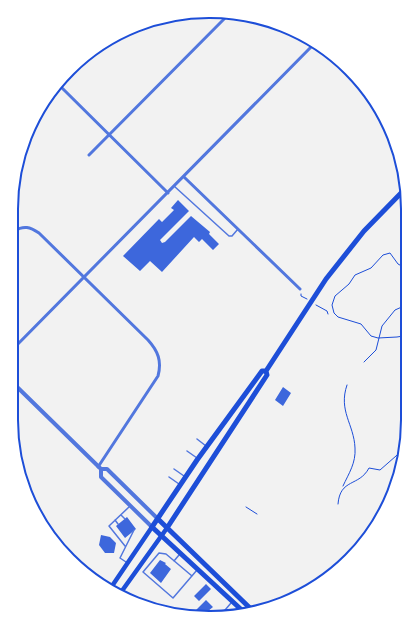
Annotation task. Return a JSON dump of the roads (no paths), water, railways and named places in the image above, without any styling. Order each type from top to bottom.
[{"type":"main road","points":[[113,584],[206,446],[262,371],[266,371],[326,279],[364,231],[400,194]]},
{"type":"main road","points":[[123,590],[162,536],[268,375],[266,371]]},
{"type":"main road","points":[[158,518],[248,607]]},
{"type":"main road","points":[[152,527],[239,608]]},
{"type":"street","points":[[89,155],[225,18]]},
{"type":"street","points":[[18,344],[311,48]]},
{"type":"street","points":[[62,88],[168,193]]},
{"type":"street","points":[[184,177],[300,289]]},
{"type":"street","points":[[18,228],[26,227],[39,233],[155,348],[161,366],[158,376],[100,468],[101,477],[152,527]]},
{"type":"street","points":[[18,388],[100,468],[107,470],[158,518]]},
{"type":"lane","points":[[174,186],[229,236],[238,229]]},
{"type":"lane","points":[[197,439],[206,446]]},
{"type":"lane","points":[[187,451],[197,459]]},
{"type":"lane","points":[[174,469],[186,477]]},
{"type":"lane","points":[[169,478],[180,485]]},
{"type":"lane","points":[[125,546],[108,526],[130,505]]},
{"type":"lane","points":[[121,515],[125,519]]},
{"type":"lane","points":[[115,520],[118,524]]},
{"type":"lane","points":[[127,563],[120,558],[134,530]]},
{"type":"lane","points":[[127,536],[130,539]]},
{"type":"lane","points":[[192,576],[166,554],[159,553],[143,572],[173,598],[192,576],[197,570]]},
{"type":"lane","points":[[174,561],[180,554]]},
{"type":"lane","points":[[145,560],[150,564]]},
{"type":"lane","points":[[225,611],[232,602]]}]
